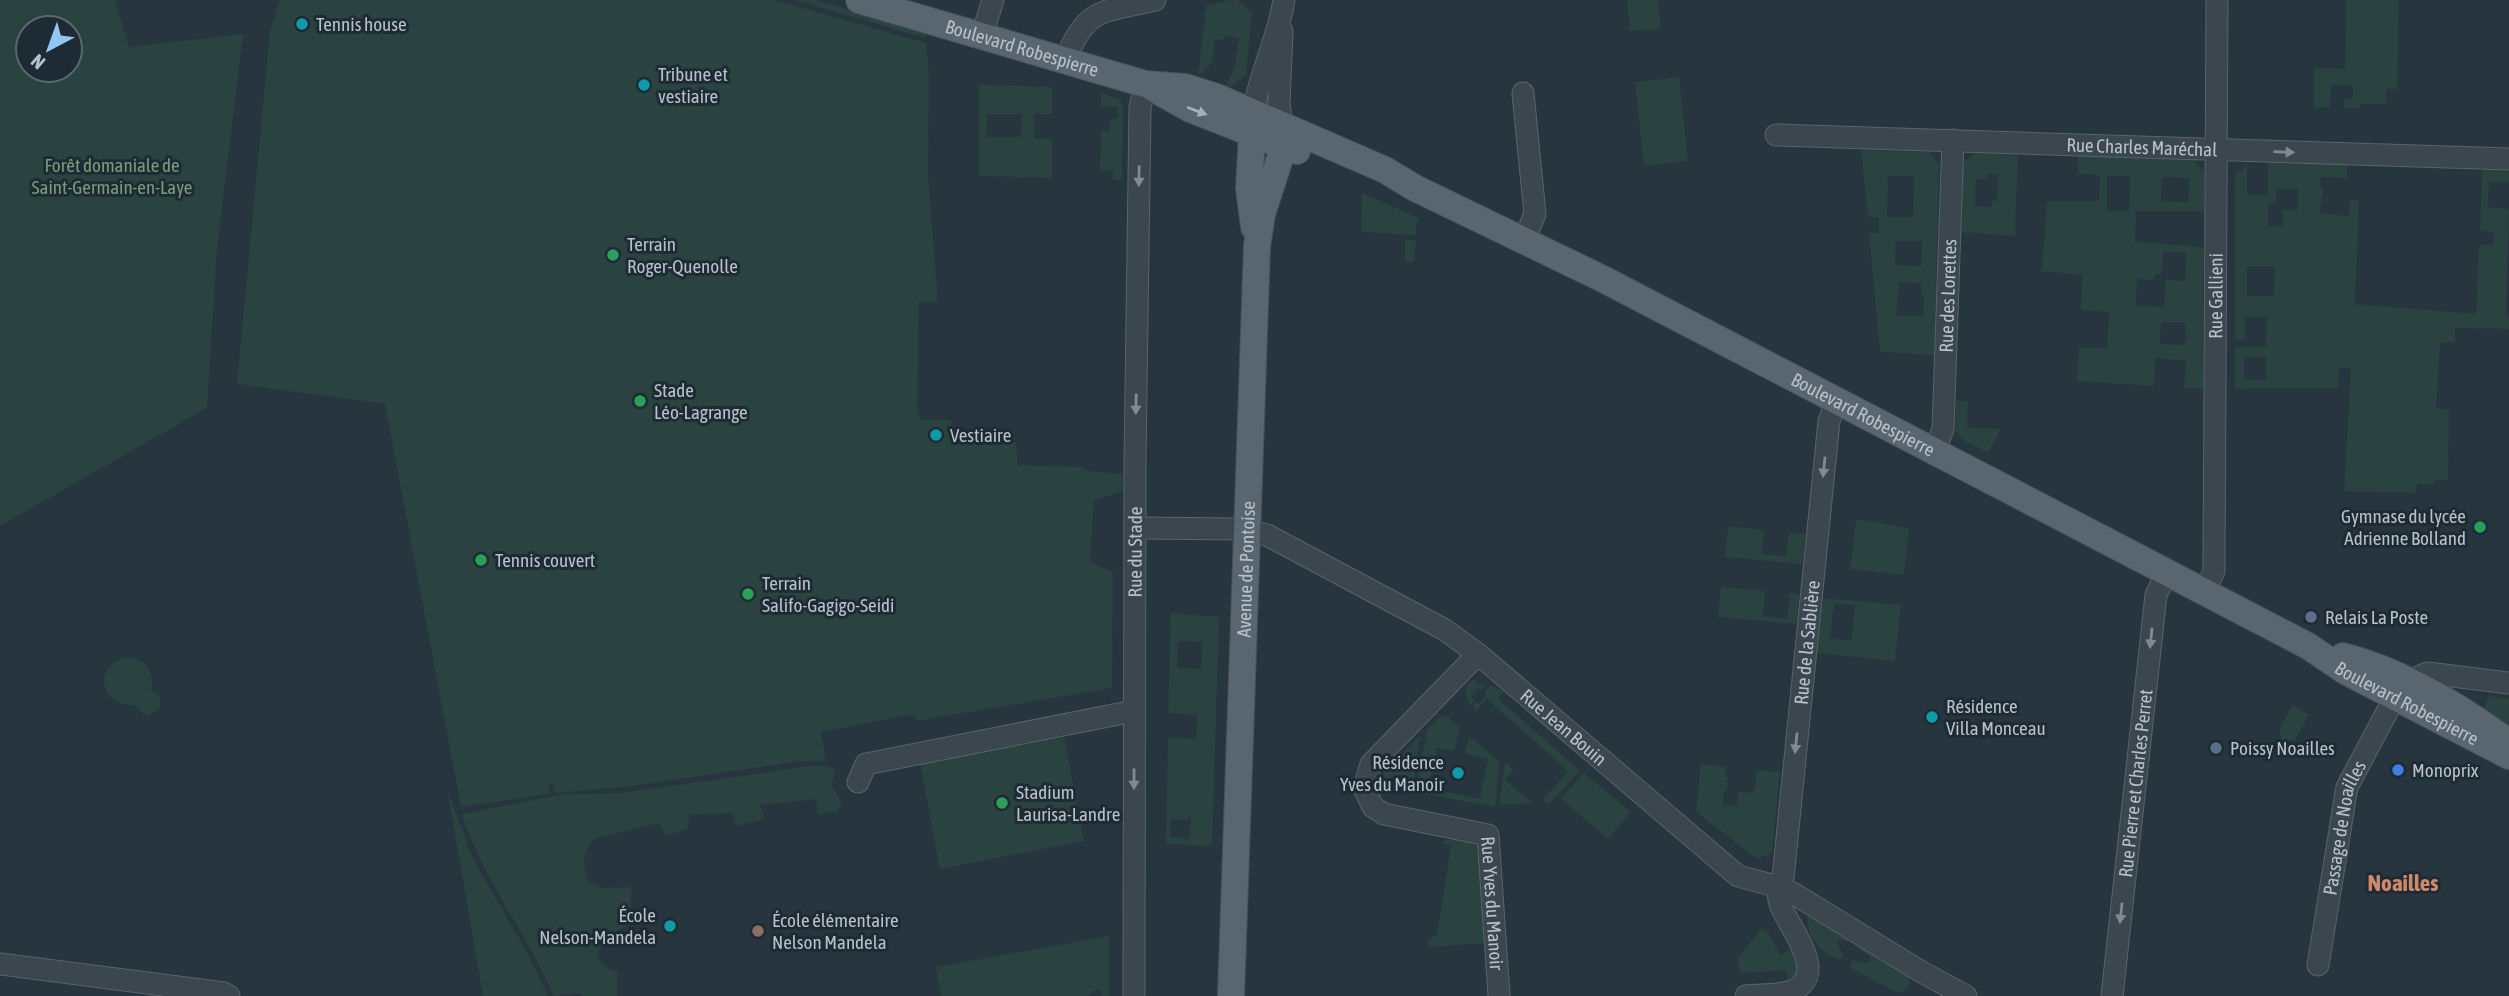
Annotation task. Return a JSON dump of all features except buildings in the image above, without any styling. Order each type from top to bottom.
[{"type":"main road","name":"Boulevard Robespierre","points":[[859,0],[1066,59],[1143,96],[1252,122],[1283,135],[1363,179],[1415,188],[1524,240],[2308,646],[2369,664],[2402,693],[2509,743]]},
{"type":"main road","points":[[1252,122],[1249,188],[1256,246]]},
{"type":"main road","name":"Avenue de Pontoise","points":[[1231,996],[1256,246],[1283,135]]},
{"type":"main road","name":"Boulevard Robespierre","points":[[2441,711],[2509,756]]},
{"type":"street","points":[[982,35],[993,0]]},
{"type":"street","points":[[1066,59],[1085,22],[1105,12],[1155,0]]},
{"type":"street","name":"Rue Gallieni","points":[[2204,592],[2214,571],[2217,0]]},
{"type":"street","points":[[1252,122],[1264,66],[1283,9]]},
{"type":"street","points":[[1283,9],[1279,104],[1283,135]]},
{"type":"street","points":[[1523,93],[1535,215],[1524,240]]},
{"type":"street","name":"Rue du Stade","points":[[1134,996],[1135,528],[1143,96]]},
{"type":"street","name":"Rue Charles Maréchal","points":[[1776,135],[2509,159]]},
{"type":"street","name":"Rue des Lorettes","points":[[1934,452],[1943,429],[1953,140]]},
{"type":"street","name":"Rue de la Sablière","points":[[1779,887],[1783,878],[1829,421],[1836,401]]},
{"type":"street","name":"Rue Jean Bouin","points":[[1135,528],[1245,529],[1267,535],[1445,630],[1478,654],[1738,876],[1779,887],[1796,895],[1966,996]]},
{"type":"street","name":"Rue Pierre et Charles Perret","points":[[2112,996],[2155,594],[2166,572]]},
{"type":"street","name":"Rue Yves du Manoir","points":[[1478,654],[1371,764],[1364,788],[1373,807],[1384,814],[1488,835],[1499,996]]},
{"type":"street","points":[[2402,693],[2421,674],[2428,673],[2509,683]]},
{"type":"street","points":[[2441,711],[2458,688],[2474,677]]},
{"type":"street","name":"Passage de Noailles","points":[[2318,965],[2347,787],[2402,693]]},
{"type":"street","points":[[858,782],[866,764],[1134,711]]},
{"type":"street","points":[[1746,996],[1792,991],[1803,983],[1806,976],[1808,963],[1779,902],[1779,887]]},
{"type":"street","points":[[0,964],[94,986],[224,993],[229,996]]},
{"type":"green space","name":"Forêt domaniale de Saint-Germain-en-Laye","points":[[0,0],[115,0],[129,47],[243,34],[217,250],[207,408],[0,526]]},
{"type":"green space","name":"Stade Léo-Lagrange","points":[[280,0],[774,0],[926,43],[929,72],[928,174],[937,302],[919,302],[917,407],[921,420],[951,420],[952,438],[1016,443],[1018,465],[1082,467],[1088,471],[1122,474],[1123,491],[1094,500],[1090,562],[1113,572],[1112,688],[916,721],[915,714],[821,732],[826,761],[800,761],[633,786],[555,793],[552,783],[548,784],[550,794],[461,807],[385,404],[237,384],[270,30]]},
{"type":"green space","points":[[795,0],[816,0],[927,32],[925,38]]},
{"type":"green space","points":[[1237,0],[1252,12],[1246,75],[1230,87],[1226,85],[1235,67],[1239,38],[1225,36],[1224,40],[1215,39],[1212,63],[1198,76],[1206,6]]},
{"type":"green space","points":[[1627,0],[1658,0],[1661,29],[1630,31]]},
{"type":"green space","points":[[2346,0],[2399,0],[2397,89],[2386,89],[2386,104],[2361,104],[2360,108],[2344,108],[2344,99],[2353,99],[2353,85],[2331,85],[2330,107],[2314,107],[2314,68],[2345,69]]},
{"type":"green space","points":[[1679,77],[1688,161],[1644,166],[1635,82]]},
{"type":"green space","points":[[979,85],[1052,87],[1052,114],[1034,114],[1034,138],[1052,139],[1052,178],[979,176]],"holes":[[[987,114],[1022,114],[1021,137],[986,137]]]},
{"type":"green space","points":[[1101,92],[1120,100],[1123,106],[1122,180],[1113,180],[1113,171],[1100,170],[1101,131],[1110,131],[1110,119],[1118,118],[1118,107],[1101,106]]},
{"type":"green space","points":[[1861,150],[1929,152],[1939,164],[1934,355],[1880,352],[1869,233],[1879,233],[1879,217],[1868,217]],"holes":[[[1888,176],[1914,176],[1913,217],[1887,217]],[[1896,241],[1922,241],[1921,266],[1895,265]],[[1899,282],[1921,283],[1921,295],[1924,296],[1923,316],[1896,315]]]},
{"type":"green space","points":[[1975,153],[2018,155],[2015,236],[1961,232],[1963,163]],"holes":[[[1987,174],[1998,175],[1997,201],[1992,201],[1991,207],[1975,206],[1976,179],[1986,179]]]},
{"type":"green space","points":[[2078,156],[2193,160],[2204,170],[2204,211],[2136,211],[2135,242],[2204,247],[2203,389],[2184,388],[2186,361],[2156,358],[2154,386],[2077,381],[2079,347],[2107,348],[2109,312],[2081,310],[2082,275],[2042,271],[2047,201],[2099,201],[2100,175],[2078,174]],"holes":[[[2107,176],[2130,176],[2129,211],[2107,211]],[[2162,177],[2189,178],[2188,202],[2161,201]],[[2163,252],[2186,253],[2185,281],[2165,280],[2164,307],[2136,306],[2137,279],[2154,280],[2155,274],[2162,274]],[[2161,322],[2185,322],[2185,334],[2188,337],[2184,345],[2160,344]]]},
{"type":"green space","points":[[2268,161],[2347,164],[2347,178],[2321,177],[2320,187],[2323,188],[2320,213],[2348,216],[2350,200],[2359,200],[2355,304],[2476,314],[2479,245],[2494,245],[2494,232],[2480,231],[2482,169],[2509,170],[2509,182],[2489,181],[2488,207],[2509,209],[2506,316],[2509,316],[2509,329],[2455,328],[2455,342],[2440,343],[2436,408],[2449,410],[2448,480],[2435,480],[2434,484],[2417,484],[2416,493],[2344,491],[2351,368],[2339,368],[2338,388],[2235,389],[2235,347],[2266,347],[2267,317],[2245,317],[2245,339],[2235,339],[2235,175],[2247,165],[2247,195],[2268,195]],"holes":[[[2276,189],[2298,189],[2298,210],[2283,210],[2283,226],[2268,226],[2268,203],[2276,202]],[[2247,266],[2275,266],[2274,296],[2247,296]],[[2244,357],[2266,357],[2266,380],[2244,379]]]},
{"type":"green space","points":[[1362,193],[1419,218],[1416,235],[1361,232]]},
{"type":"green space","points":[[1405,240],[1416,240],[1414,262],[1405,262]]},
{"type":"green space","points":[[1956,400],[1968,402],[1967,428],[2001,429],[1988,453],[1963,440],[1955,430]]},
{"type":"green space","points":[[1856,519],[1909,528],[1904,575],[1850,569]]},
{"type":"green space","points":[[1728,526],[1764,530],[1762,554],[1786,556],[1789,533],[1805,534],[1802,564],[1725,557]]},
{"type":"green space","points":[[1721,587],[1765,591],[1763,616],[1787,619],[1790,593],[1799,594],[1796,624],[1718,617]]},
{"type":"green space","points":[[1823,598],[1901,605],[1895,661],[1817,653]],"holes":[[[1834,603],[1855,605],[1851,641],[1830,638]]]},
{"type":"green space","points":[[1171,613],[1219,617],[1212,846],[1166,844],[1168,738],[1196,739],[1197,715],[1168,713]],"holes":[[[1178,641],[1202,642],[1201,669],[1177,668]],[[1188,817],[1191,818],[1189,839],[1170,837],[1171,819],[1187,820]]]},
{"type":"green space","points":[[125,657],[144,663],[152,677],[151,691],[160,696],[160,709],[149,715],[143,714],[135,705],[114,700],[105,686],[104,677],[108,669]]},
{"type":"green space","points":[[1476,679],[1477,684],[1486,685],[1481,690],[1478,688],[1471,697],[1474,700],[1471,707],[1466,689],[1468,683]]},
{"type":"green space","points":[[1489,686],[1504,691],[1498,699],[1580,770],[1549,805],[1543,800],[1568,771],[1487,699],[1476,711],[1473,708],[1476,701],[1479,704],[1486,695],[1484,692]]},
{"type":"green space","points":[[2488,696],[2509,699],[2509,726],[2483,712]]},
{"type":"green space","points":[[2292,705],[2309,715],[2295,740],[2289,741],[2282,739],[2279,731]]},
{"type":"green space","points":[[1441,716],[1448,717],[1460,728],[1454,751],[1437,748],[1428,788],[1480,799],[1488,759],[1465,753],[1469,736],[1500,762],[1495,807],[1415,792],[1427,730]]},
{"type":"green space","points":[[1420,736],[1412,791],[1379,781],[1380,776]]},
{"type":"green space","name":"Stadium Laurisa-Landre","points":[[1064,737],[1084,841],[940,869],[920,764]]},
{"type":"green space","points":[[1505,762],[1514,770],[1505,780],[1533,803],[1499,805]]},
{"type":"green space","points":[[1701,764],[1726,767],[1727,791],[1724,791],[1723,805],[1737,806],[1739,792],[1754,793],[1757,770],[1780,772],[1772,853],[1757,859],[1696,812]]},
{"type":"green space","points":[[818,765],[835,768],[832,786],[842,803],[837,811],[818,815],[816,799],[760,805],[764,819],[736,826],[733,813],[689,815],[688,829],[666,836],[659,823],[594,839],[585,859],[588,881],[602,888],[632,887],[628,925],[609,936],[598,950],[603,964],[617,972],[617,996],[581,996],[580,993],[554,996],[481,861],[462,814],[569,794],[621,793]]},
{"type":"green space","points":[[1584,773],[1631,812],[1608,839],[1561,799]]},
{"type":"green space","points":[[447,788],[473,859],[522,943],[548,996],[483,996]]},
{"type":"green space","points":[[1462,838],[1480,847],[1486,943],[1427,947],[1429,938],[1437,935],[1451,846],[1443,843]]},
{"type":"green space","points":[[1808,913],[1853,942],[1838,940],[1844,956],[1838,960],[1814,942],[1809,930]]},
{"type":"green space","points":[[1762,928],[1770,935],[1780,955],[1793,948],[1798,973],[1788,981],[1785,970],[1741,973],[1737,959]]},
{"type":"green space","points":[[1109,936],[1109,996],[1102,996],[1099,988],[1086,996],[941,996],[936,967]]},
{"type":"green space","points":[[1857,945],[1907,973],[1910,983],[1902,993],[1850,968],[1852,960],[1868,963],[1870,961],[1870,957]]},
{"type":"place","name":"Tennis house","points":[[302,24]]},
{"type":"place","name":"Tribune et vestiaire","points":[[644,85]]},
{"type":"place","name":"Terrain Roger-Quenolle","points":[[613,255]]},
{"type":"place","name":"Stade Léo-Lagrange","points":[[640,401]]},
{"type":"place","name":"Vestiaire","points":[[936,435]]},
{"type":"place","name":"Gymnase du lycée Adrienne Bolland","points":[[2480,527]]},
{"type":"place","name":"Tennis couvert","points":[[481,560]]},
{"type":"place","name":"Terrain Salifo-Gagigo-Seidi","points":[[748,594]]},
{"type":"place","name":"Relais La Poste","points":[[2311,617]]},
{"type":"place","name":"Résidence Villa Monceau","points":[[1932,717]]},
{"type":"place","name":"Poissy Noailles","points":[[2216,748]]},
{"type":"place","name":"Monoprix","points":[[2398,770]]},
{"type":"place","name":"Résidence Yves du Manoir","points":[[1458,773]]},
{"type":"place","name":"Stadium Laurisa-Landre","points":[[1002,803]]},
{"type":"place","name":"École Nelson-Mandela","points":[[670,926]]},
{"type":"place","name":"École élémentaire Nelson Mandela","points":[[758,931]]},
{"type":"district","name":"Noailles","points":[[2403,883]]}]
